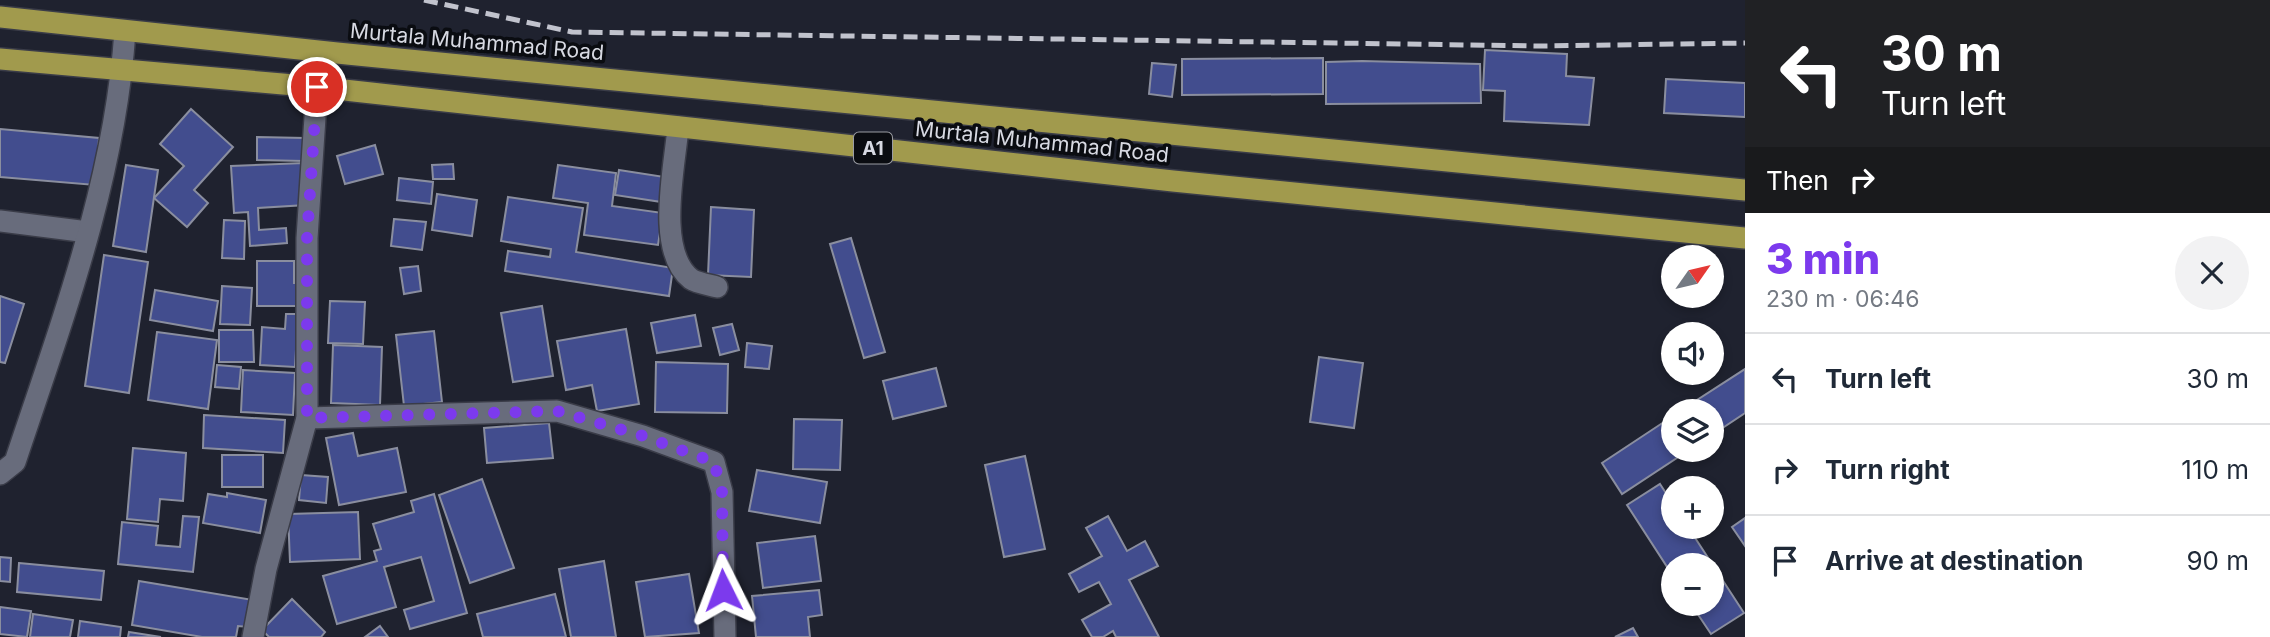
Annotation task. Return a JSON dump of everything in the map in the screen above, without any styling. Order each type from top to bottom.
[{"type":"highway","name":"Murtala Muhammad Road","points":[[0,16],[125,31],[1745,190]]},
{"type":"highway","name":"Murtala Muhammad Road","points":[[0,59],[317,87],[1745,238]]},
{"type":"street","points":[[0,474],[15,462],[88,232],[108,160],[122,71],[125,31]]},
{"type":"street","points":[[253,637],[266,569],[307,418],[307,238],[317,87]]},
{"type":"street","points":[[678,127],[669,231],[676,257],[692,279],[717,287]]},
{"type":"street","points":[[0,221],[88,232]]},
{"type":"street","points":[[307,418],[557,411],[643,436],[714,462],[722,492],[725,637]]},
{"type":"building","points":[[1485,50],[1567,54],[1566,76],[1594,78],[1589,125],[1504,121],[1505,91],[1483,90]]},
{"type":"building","points":[[1323,58],[1323,94],[1182,95],[1182,59]]},
{"type":"building","points":[[1326,62],[1480,64],[1481,103],[1326,104]]},
{"type":"building","points":[[1152,63],[1176,65],[1172,97],[1149,94]]},
{"type":"building","points":[[1666,79],[1745,83],[1745,117],[1664,113]]},
{"type":"building","points":[[191,109],[233,147],[194,190],[208,203],[187,227],[154,198],[184,166],[160,144]]},
{"type":"building","points":[[0,129],[99,138],[95,185],[0,177]]},
{"type":"building","points":[[257,137],[305,138],[304,161],[257,160]]},
{"type":"building","points":[[375,145],[383,174],[345,184],[337,156]]},
{"type":"building","points":[[304,163],[306,205],[258,208],[259,230],[286,228],[287,243],[250,246],[248,212],[234,213],[231,166]]},
{"type":"building","points":[[453,164],[454,179],[433,179],[432,165]]},
{"type":"building","points":[[126,165],[158,170],[146,252],[113,246]]},
{"type":"building","points":[[558,165],[616,173],[612,206],[663,213],[658,245],[584,235],[588,203],[553,198]]},
{"type":"building","points":[[619,170],[671,178],[668,203],[615,195]]},
{"type":"building","points":[[399,178],[433,182],[431,204],[397,200]]},
{"type":"building","points":[[437,194],[477,200],[472,236],[432,230]]},
{"type":"building","points":[[508,197],[583,208],[576,252],[673,268],[669,296],[505,271],[508,251],[550,257],[551,249],[501,241]]},
{"type":"building","points":[[711,207],[754,210],[751,277],[708,275]]},
{"type":"building","points":[[394,219],[426,222],[422,250],[391,246]]},
{"type":"building","points":[[224,220],[245,221],[244,259],[222,258]]},
{"type":"building","points":[[851,238],[885,352],[864,358],[830,244]]},
{"type":"building","points":[[104,255],[148,262],[129,393],[85,386]]},
{"type":"building","points":[[257,261],[294,261],[294,283],[304,283],[304,306],[257,306]]},
{"type":"building","points":[[418,266],[421,291],[404,294],[400,268]]},
{"type":"building","points":[[222,286],[252,288],[250,325],[220,324]]},
{"type":"building","points":[[155,290],[218,301],[213,331],[150,320]]},
{"type":"building","points":[[0,296],[24,304],[5,363],[0,362]]},
{"type":"building","points":[[330,301],[365,302],[363,344],[328,343]]},
{"type":"building","points":[[542,306],[553,376],[513,382],[501,313]]},
{"type":"building","points":[[286,314],[298,314],[295,367],[260,365],[262,327],[285,329]]},
{"type":"building","points":[[695,315],[701,346],[657,353],[651,323]]},
{"type":"building","points":[[732,324],[739,350],[720,355],[713,328]]},
{"type":"building","points":[[626,329],[639,404],[597,411],[592,385],[566,390],[557,341]]},
{"type":"building","points":[[219,330],[253,330],[254,362],[219,362]]},
{"type":"building","points":[[434,331],[442,402],[404,406],[396,335]]},
{"type":"building","points":[[157,332],[217,340],[208,409],[148,400]]},
{"type":"building","points":[[747,343],[772,346],[769,369],[745,367]]},
{"type":"building","points":[[333,345],[382,347],[380,405],[331,403]]},
{"type":"building","points":[[1319,357],[1363,363],[1354,428],[1310,422]]},
{"type":"building","points":[[656,362],[728,364],[727,413],[655,412]]},
{"type":"building","points":[[217,365],[241,367],[239,389],[215,387]]},
{"type":"building","points":[[936,368],[946,406],[893,419],[883,381]]},
{"type":"building","points":[[1745,369],[1745,413],[1724,427],[1724,399],[1699,399]]},
{"type":"building","points":[[243,370],[295,373],[293,415],[241,412]]},
{"type":"building","points":[[204,415],[285,420],[283,453],[203,448]]},
{"type":"building","points":[[794,419],[842,420],[840,470],[793,469]]},
{"type":"building","points":[[549,423],[553,458],[487,463],[484,428]]},
{"type":"building","points":[[1661,424],[1661,462],[1671,462],[1622,494],[1602,463]]},
{"type":"building","points":[[353,433],[358,456],[397,448],[406,492],[339,505],[326,438]]},
{"type":"building","points":[[133,448],[186,453],[183,501],[160,499],[158,522],[127,519]]},
{"type":"building","points":[[222,455],[263,455],[263,487],[222,487]]},
{"type":"building","points":[[1025,456],[1045,549],[1004,557],[985,465]]},
{"type":"building","points":[[757,470],[827,482],[820,523],[749,511]]},
{"type":"building","points":[[301,475],[328,477],[326,503],[299,500]]},
{"type":"building","points":[[482,479],[514,568],[470,583],[439,495]]},
{"type":"building","points":[[1660,484],[1661,539],[1696,539],[1705,553],[1661,553],[1661,557],[1627,505]]},
{"type":"building","points":[[227,493],[266,500],[260,533],[203,523],[208,494],[227,497]]},
{"type":"building","points":[[434,494],[467,613],[410,629],[404,610],[434,601],[421,557],[384,567],[396,607],[337,624],[323,576],[377,561],[374,551],[381,549],[373,524],[414,512],[411,501]]},
{"type":"building","points":[[358,512],[360,559],[290,562],[288,514]]},
{"type":"building","points":[[183,516],[199,517],[193,572],[118,564],[122,522],[158,526],[156,545],[180,547]]},
{"type":"building","points":[[1108,516],[1127,551],[1145,541],[1158,566],[1129,580],[1159,637],[1116,637],[1113,631],[1103,637],[1092,637],[1082,620],[1111,604],[1099,582],[1079,592],[1069,574],[1102,556],[1086,528]]},
{"type":"building","points":[[1745,518],[1745,546],[1732,527]]},
{"type":"building","points":[[815,536],[821,581],[763,588],[757,543]]},
{"type":"building","points":[[0,557],[11,558],[10,582],[0,581]]},
{"type":"building","points":[[604,561],[616,637],[571,637],[559,569]]},
{"type":"building","points":[[19,563],[104,571],[101,600],[17,592]]},
{"type":"building","points":[[689,574],[699,633],[645,637],[636,582]]},
{"type":"building","points":[[139,581],[253,600],[248,627],[238,626],[236,637],[202,637],[132,625]]},
{"type":"building","points":[[1724,582],[1744,613],[1711,634],[1699,616],[1724,616]]},
{"type":"building","points":[[819,590],[822,615],[808,617],[810,637],[756,637],[752,596]]},
{"type":"building","points":[[555,594],[566,637],[483,637],[477,614]]},
{"type":"building","points":[[292,599],[325,632],[321,637],[269,637],[262,630]]},
{"type":"building","points":[[0,607],[31,611],[27,637],[0,634]]},
{"type":"building","points":[[33,614],[73,620],[70,637],[30,637]]},
{"type":"building","points":[[80,621],[121,627],[120,637],[78,637]]},
{"type":"building","points":[[380,626],[388,637],[365,637]]},
{"type":"building","points":[[1633,628],[1638,637],[1615,637]]},
{"type":"building","points":[[129,632],[161,637],[128,637]]},
{"type":"railway","points":[[424,0],[572,32],[1541,46],[1745,43]]},
{"type":"route","points":[[317,87],[307,238],[307,418],[557,411],[643,436],[714,462],[722,492],[723,590]]}]
